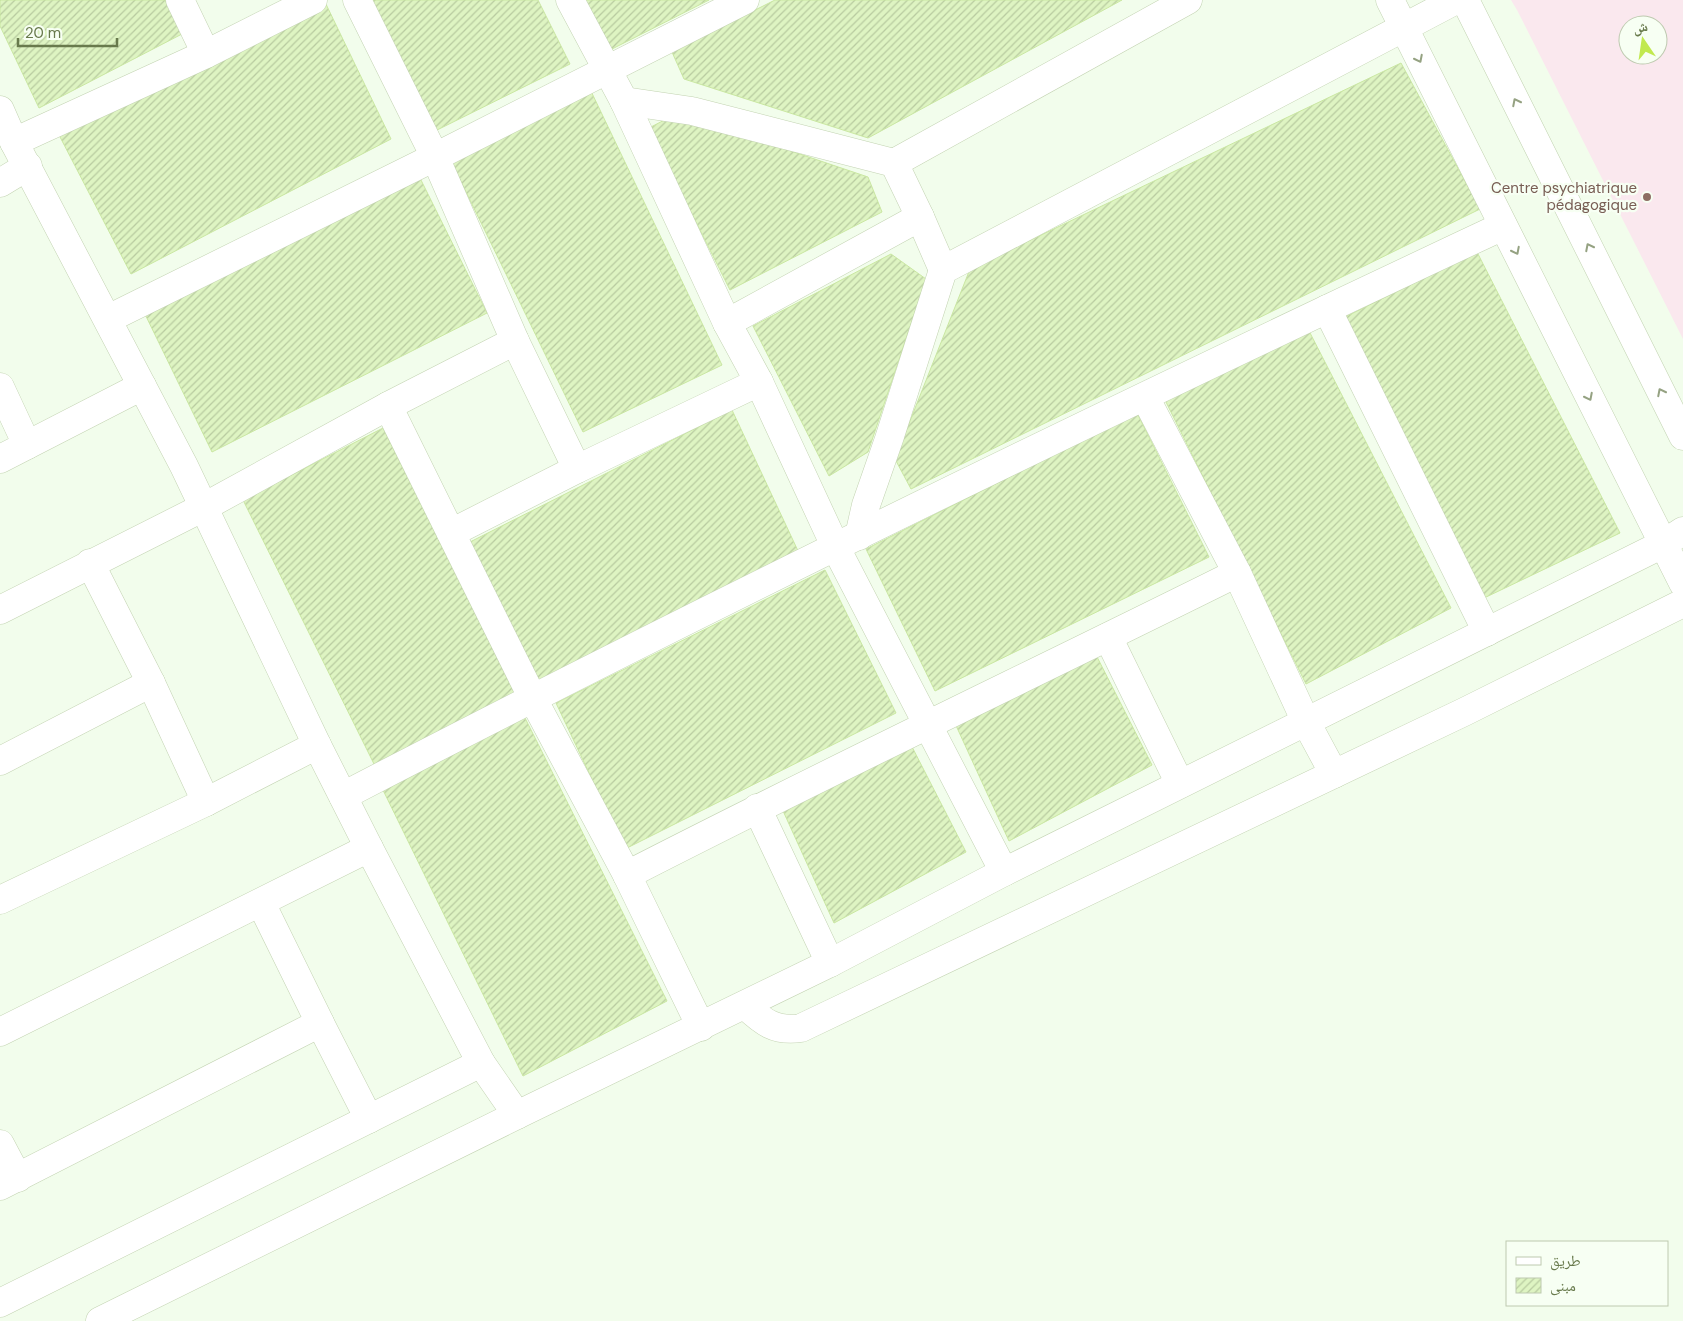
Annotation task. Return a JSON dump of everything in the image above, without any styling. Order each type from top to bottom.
[{"type":"street","points":[[180,0],[206,54]]},
{"type":"street","points":[[14,142],[206,54],[314,0]]},
{"type":"street","points":[[356,0],[435,157],[515,341],[577,469]]},
{"type":"street","points":[[570,0],[624,101],[728,323],[847,542],[928,726],[1004,872]]},
{"type":"street","points":[[108,319],[435,157],[745,0]]},
{"type":"street","points":[[624,101],[692,111],[894,164],[1188,0]]},
{"type":"street","points":[[1390,0],[1503,226],[1673,538],[1683,583]]},
{"type":"street","points":[[943,270],[1456,0]]},
{"type":"street","points":[[1466,0],[1683,436]]},
{"type":"street","points":[[0,110],[14,142],[108,319],[204,507],[317,745],[369,848],[481,1063],[517,1115]]},
{"type":"street","points":[[847,542],[866,505],[943,270],[894,164]]},
{"type":"street","points":[[0,183],[28,166]]},
{"type":"street","points":[[728,323],[920,217]]},
{"type":"street","points":[[343,796],[532,697],[847,542],[1327,309],[1503,226]]},
{"type":"street","points":[[1327,309],[1487,632]]},
{"type":"street","points":[[0,610],[204,507],[388,406],[515,341]]},
{"type":"street","points":[[451,533],[577,469],[759,382]]},
{"type":"street","points":[[0,459],[142,386]]},
{"type":"street","points":[[0,387],[27,445]]},
{"type":"street","points":[[1145,397],[1237,573],[1306,722],[1334,774]]},
{"type":"street","points":[[388,406],[532,697],[627,875],[701,1027]]},
{"type":"street","points":[[100,1321],[830,963],[1004,872],[1673,538]]},
{"type":"street","points":[[90,563],[151,683],[206,802]]},
{"type":"street","points":[[627,875],[757,808],[928,726],[1237,573]]},
{"type":"street","points":[[745,1005],[764,1023],[784,1030],[801,1028],[1334,774],[1683,603]]},
{"type":"street","points":[[1108,637],[1180,784]]},
{"type":"street","points":[[0,761],[151,683]]},
{"type":"street","points":[[0,900],[206,802],[317,745]]},
{"type":"street","points":[[757,808],[830,963]]},
{"type":"street","points":[[0,1032],[369,848]]},
{"type":"street","points":[[261,903],[369,1119]]},
{"type":"street","points":[[0,1144],[9,1182],[320,1023]]},
{"type":"street","points":[[0,1303],[481,1063]]},
{"type":"shaded area","name":"Centre psychiatrique pédagogique","points":[[1511,0],[1683,0],[1683,339],[1517,10]]},
{"type":"building","points":[[0,0],[165,0],[182,34],[39,108],[0,26]]},
{"type":"building","points":[[324,0],[391,139],[131,274],[59,135]]},
{"type":"building","points":[[365,0],[538,0],[570,64],[431,133]]},
{"type":"building","points":[[585,0],[709,0],[610,50]]},
{"type":"building","points":[[775,0],[1122,0],[868,138],[684,79],[672,52]]},
{"type":"building","points":[[1401,63],[1480,209],[911,489],[895,459],[970,269]]},
{"type":"building","points":[[589,87],[722,365],[583,432],[449,157]]},
{"type":"building","points":[[678,113],[868,177],[882,212],[730,290],[649,128]]},
{"type":"building","points":[[417,172],[487,313],[212,452],[142,308]]},
{"type":"building","points":[[1477,252],[1620,533],[1482,599],[1345,317]]},
{"type":"building","points":[[891,254],[926,279],[868,452],[829,476],[753,326]]},
{"type":"building","points":[[1307,327],[1451,608],[1306,684],[1165,400]]},
{"type":"building","points":[[732,410],[799,553],[537,686],[468,543]]},
{"type":"building","points":[[1137,413],[1209,557],[935,691],[866,549]]},
{"type":"building","points":[[383,428],[517,698],[377,770],[243,500]]},
{"type":"building","points":[[825,570],[896,713],[625,849],[556,703]]},
{"type":"building","points":[[1093,649],[1152,765],[1009,841],[953,719]]},
{"type":"building","points":[[523,714],[667,1001],[523,1076],[382,788]]},
{"type":"building","points":[[908,739],[966,852],[834,923],[779,802]]},
{"type":"place","name":"Centre psychiatrique pédagogique","points":[[1647,197]]}]
